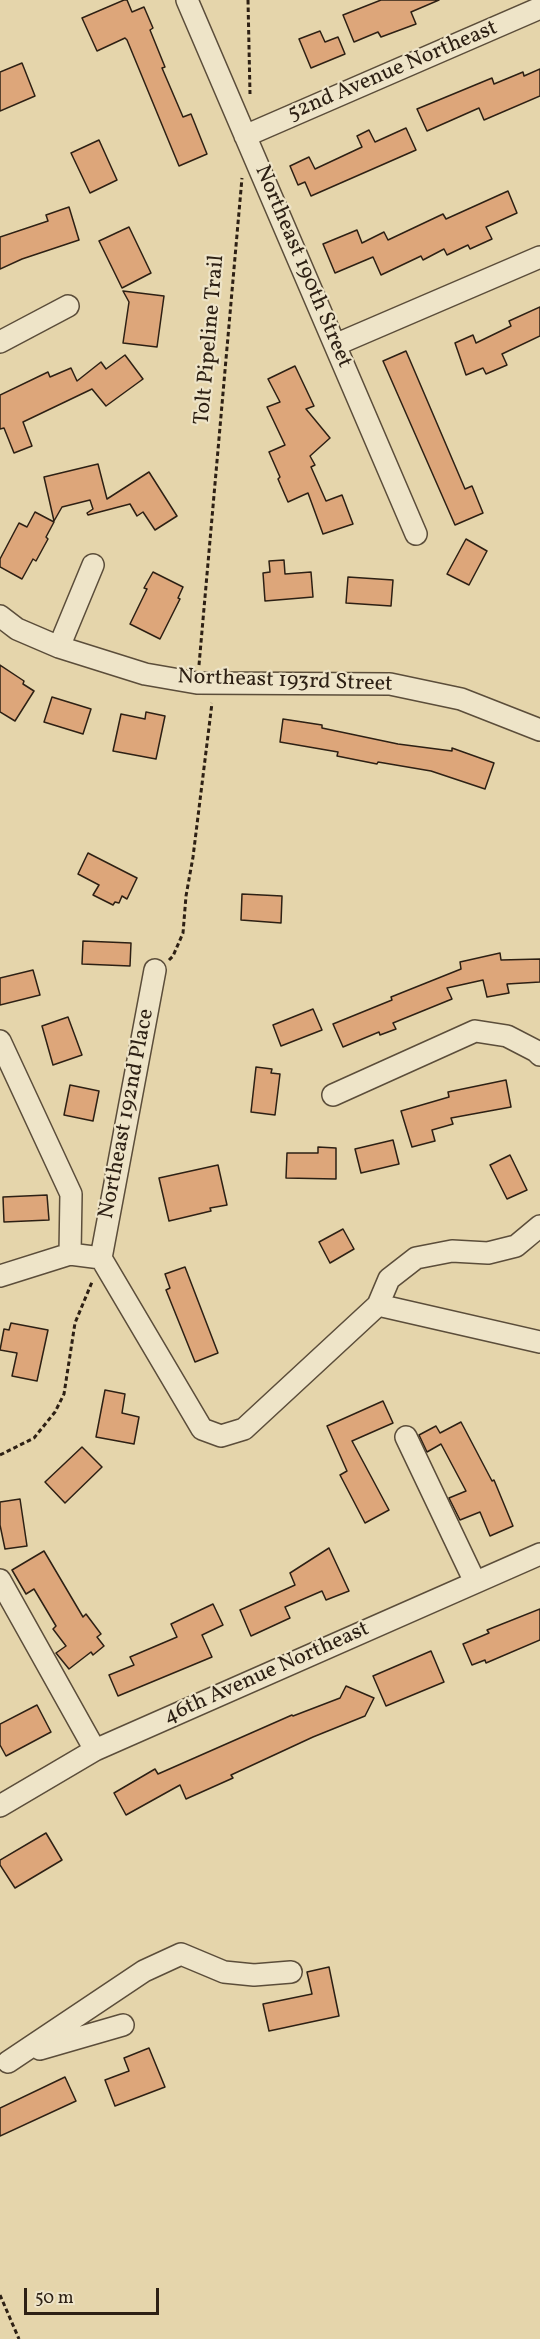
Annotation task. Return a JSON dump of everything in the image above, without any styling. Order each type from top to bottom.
[{"type":"street","name":"Northeast 190th Street","points":[[187,0],[417,534]]},
{"type":"street","name":"52nd Avenue Northeast","points":[[245,136],[540,8]]},
{"type":"street","points":[[335,345],[540,257]]},
{"type":"street","points":[[0,342],[68,306]]},
{"type":"street","points":[[59,647],[93,565]]},
{"type":"street","name":"Northeast 193rd Street","points":[[0,616],[17,629],[59,647],[145,674],[197,683],[390,684],[460,699],[540,730]]},
{"type":"street","name":"Northeast 192nd Place","points":[[101,1258],[155,970]]},
{"type":"street","points":[[333,1095],[475,1031],[507,1035],[540,1055]]},
{"type":"street","points":[[0,1041],[71,1194],[70,1254]]},
{"type":"street","points":[[0,1276],[70,1254],[101,1258],[202,1429],[221,1436],[244,1430],[378,1305],[388,1279],[416,1258],[452,1251],[489,1253],[516,1246],[540,1226]]},
{"type":"street","points":[[378,1305],[540,1342]]},
{"type":"street","points":[[406,1437],[475,1582]]},
{"type":"street","name":"46th Avenue Northeast","points":[[0,1806],[95,1750],[540,1554]]},
{"type":"street","points":[[0,1580],[95,1750]]},
{"type":"street","points":[[4,2064],[144,1971],[181,1954],[225,1971],[255,1975],[291,1971]]},
{"type":"street","points":[[4,2064],[50,2045],[123,2025]]},
{"type":"path","points":[[248,0],[249,99]]},
{"type":"path","name":"Tolt Pipeline Trail","points":[[197,683],[242,172]]},
{"type":"path","points":[[155,970],[173,956],[183,933],[212,704],[197,683]]},
{"type":"path","points":[[0,1455],[34,1438],[55,1412],[64,1394],[75,1323],[101,1258]]},
{"type":"path","points":[[0,2295],[19,2339]]},
{"type":"building","points":[[127,0],[132,12],[144,7],[153,28],[150,30],[165,67],[162,68],[183,117],[191,114],[207,154],[179,166],[125,38],[97,51],[82,18]]},
{"type":"building","points":[[381,0],[439,0],[411,12],[416,24],[381,37],[378,32],[354,42],[343,15]]},
{"type":"building","points":[[320,31],[325,42],[338,37],[345,54],[311,68],[299,39]]},
{"type":"building","points":[[22,63],[35,96],[0,111],[0,72]]},
{"type":"building","points":[[540,69],[540,96],[484,120],[479,108],[427,131],[417,109],[492,78],[494,84],[523,72],[524,76]]},
{"type":"building","points":[[406,128],[416,150],[311,196],[305,182],[298,185],[290,166],[309,157],[315,169],[362,147],[357,136],[369,130],[375,142]]},
{"type":"building","points":[[99,140],[117,180],[90,193],[71,153]]},
{"type":"building","points":[[508,191],[517,213],[486,227],[492,239],[470,249],[468,245],[447,255],[444,249],[423,260],[421,256],[381,275],[373,257],[335,273],[323,244],[357,230],[362,243],[384,232],[388,240],[443,214],[446,219]]},
{"type":"building","points":[[69,207],[79,240],[22,259],[0,269],[0,237],[48,221],[46,215]]},
{"type":"building","points":[[129,227],[151,273],[122,288],[99,241]]},
{"type":"building","points":[[123,291],[164,296],[157,347],[123,343],[129,302]]},
{"type":"building","points":[[540,307],[540,336],[502,354],[507,365],[486,374],[483,368],[466,375],[455,343],[473,335],[476,343],[511,326],[509,321]]},
{"type":"building","points":[[406,351],[465,489],[472,486],[483,513],[455,525],[383,361]]},
{"type":"building","points":[[125,355],[143,379],[106,406],[92,389],[23,422],[32,446],[14,453],[4,428],[0,429],[0,395],[48,372],[50,377],[71,368],[77,381],[101,362],[106,369]]},
{"type":"building","points":[[295,366],[314,406],[306,409],[330,438],[310,456],[315,465],[311,467],[326,501],[342,495],[353,524],[323,534],[308,493],[288,502],[269,452],[285,445],[267,407],[280,402],[268,379]]},
{"type":"building","points":[[98,464],[107,499],[149,472],[177,516],[155,530],[143,512],[137,516],[130,504],[88,515],[87,513],[93,509],[90,500],[62,507],[54,521],[44,477]]},
{"type":"building","points":[[35,512],[54,522],[36,561],[33,559],[22,579],[0,567],[0,559],[19,523],[27,527]]},
{"type":"building","points":[[466,539],[487,551],[469,585],[447,574]]},
{"type":"building","points":[[284,560],[285,574],[311,572],[313,597],[265,601],[263,573],[270,572],[269,561]]},
{"type":"building","points":[[153,572],[183,587],[178,598],[180,599],[160,639],[130,624]]},
{"type":"building","points":[[348,577],[393,580],[391,606],[346,603]]},
{"type":"building","points":[[0,665],[24,681],[23,684],[34,691],[15,721],[0,712]]},
{"type":"building","points":[[52,697],[91,709],[83,734],[44,722]]},
{"type":"building","points":[[146,712],[165,716],[156,759],[113,751],[121,714],[145,719]]},
{"type":"building","points":[[283,719],[322,725],[322,728],[398,744],[452,751],[452,748],[494,763],[485,789],[431,771],[378,762],[377,764],[337,756],[338,752],[280,742]]},
{"type":"building","points":[[88,853],[137,878],[127,899],[122,896],[119,903],[115,902],[113,905],[93,895],[99,885],[78,874]]},
{"type":"building","points":[[242,894],[282,896],[281,923],[241,920]]},
{"type":"building","points":[[83,941],[131,943],[130,966],[82,964]]},
{"type":"building","points":[[500,953],[501,960],[540,959],[540,982],[507,984],[509,993],[487,997],[483,980],[447,988],[452,999],[393,1023],[396,1029],[380,1035],[379,1032],[343,1047],[333,1024],[392,1000],[391,997],[461,969],[460,962]]},
{"type":"building","points":[[33,970],[40,995],[0,1005],[0,978]]},
{"type":"building","points":[[313,1009],[322,1030],[281,1046],[273,1025]]},
{"type":"building","points":[[68,1017],[82,1055],[53,1065],[42,1026]]},
{"type":"building","points":[[256,1067],[272,1069],[271,1073],[280,1074],[275,1115],[251,1112]]},
{"type":"building","points":[[506,1080],[511,1107],[451,1118],[453,1124],[432,1130],[435,1141],[412,1147],[401,1111],[449,1097],[448,1092]]},
{"type":"building","points":[[70,1085],[99,1091],[93,1121],[64,1115]]},
{"type":"building","points":[[393,1140],[399,1164],[361,1173],[355,1149]]},
{"type":"building","points":[[318,1147],[336,1148],[336,1179],[286,1178],[287,1153],[318,1153]]},
{"type":"building","points":[[510,1155],[527,1190],[507,1199],[490,1165]]},
{"type":"building","points":[[218,1165],[227,1205],[169,1221],[159,1178]]},
{"type":"building","points":[[47,1195],[49,1220],[4,1222],[3,1197]]},
{"type":"building","points":[[343,1229],[354,1249],[330,1263],[319,1242]]},
{"type":"building","points":[[185,1267],[218,1353],[195,1362],[166,1290],[170,1288],[165,1274]]},
{"type":"building","points":[[11,1323],[48,1330],[37,1381],[12,1376],[17,1353],[0,1350],[4,1329],[9,1330]]},
{"type":"building","points":[[105,1390],[125,1394],[122,1413],[139,1417],[134,1444],[96,1437]]},
{"type":"building","points":[[383,1401],[393,1423],[352,1441],[389,1510],[365,1523],[340,1475],[347,1471],[327,1426]]},
{"type":"building","points":[[461,1422],[492,1481],[494,1480],[513,1526],[490,1536],[480,1512],[460,1520],[449,1498],[466,1491],[441,1444],[427,1452],[419,1435],[436,1426],[440,1433]]},
{"type":"building","points":[[82,1447],[102,1467],[65,1503],[45,1482]]},
{"type":"building","points":[[20,1499],[27,1546],[5,1549],[0,1525],[0,1502]]},
{"type":"building","points":[[329,1548],[349,1591],[326,1600],[322,1591],[285,1607],[290,1618],[251,1636],[240,1610],[295,1585],[290,1573]]},
{"type":"building","points":[[44,1551],[83,1617],[86,1614],[101,1634],[97,1637],[104,1646],[93,1655],[91,1652],[69,1669],[56,1653],[66,1646],[53,1629],[56,1626],[34,1589],[26,1594],[12,1570]]},
{"type":"building","points":[[213,1604],[223,1625],[202,1635],[212,1657],[118,1696],[109,1675],[134,1665],[130,1657],[177,1637],[171,1624]]},
{"type":"building","points":[[540,1609],[540,1640],[486,1663],[485,1660],[472,1665],[463,1644],[489,1633],[487,1630]]},
{"type":"building","points":[[431,1651],[444,1682],[386,1706],[373,1676]]},
{"type":"building","points":[[346,1686],[374,1698],[365,1716],[231,1775],[233,1778],[186,1799],[180,1785],[126,1815],[114,1793],[155,1769],[158,1774],[292,1715],[340,1698]]},
{"type":"building","points":[[37,1705],[51,1732],[6,1756],[0,1745],[0,1724]]},
{"type":"building","points":[[46,1833],[62,1860],[15,1888],[0,1865],[0,1860]]},
{"type":"building","points":[[329,1967],[339,2016],[269,2031],[263,2004],[312,1994],[307,1972]]},
{"type":"building","points":[[149,2048],[165,2087],[115,2106],[105,2080],[129,2071],[124,2058]]},
{"type":"building","points":[[65,2077],[76,2101],[0,2136],[0,2108]]}]
